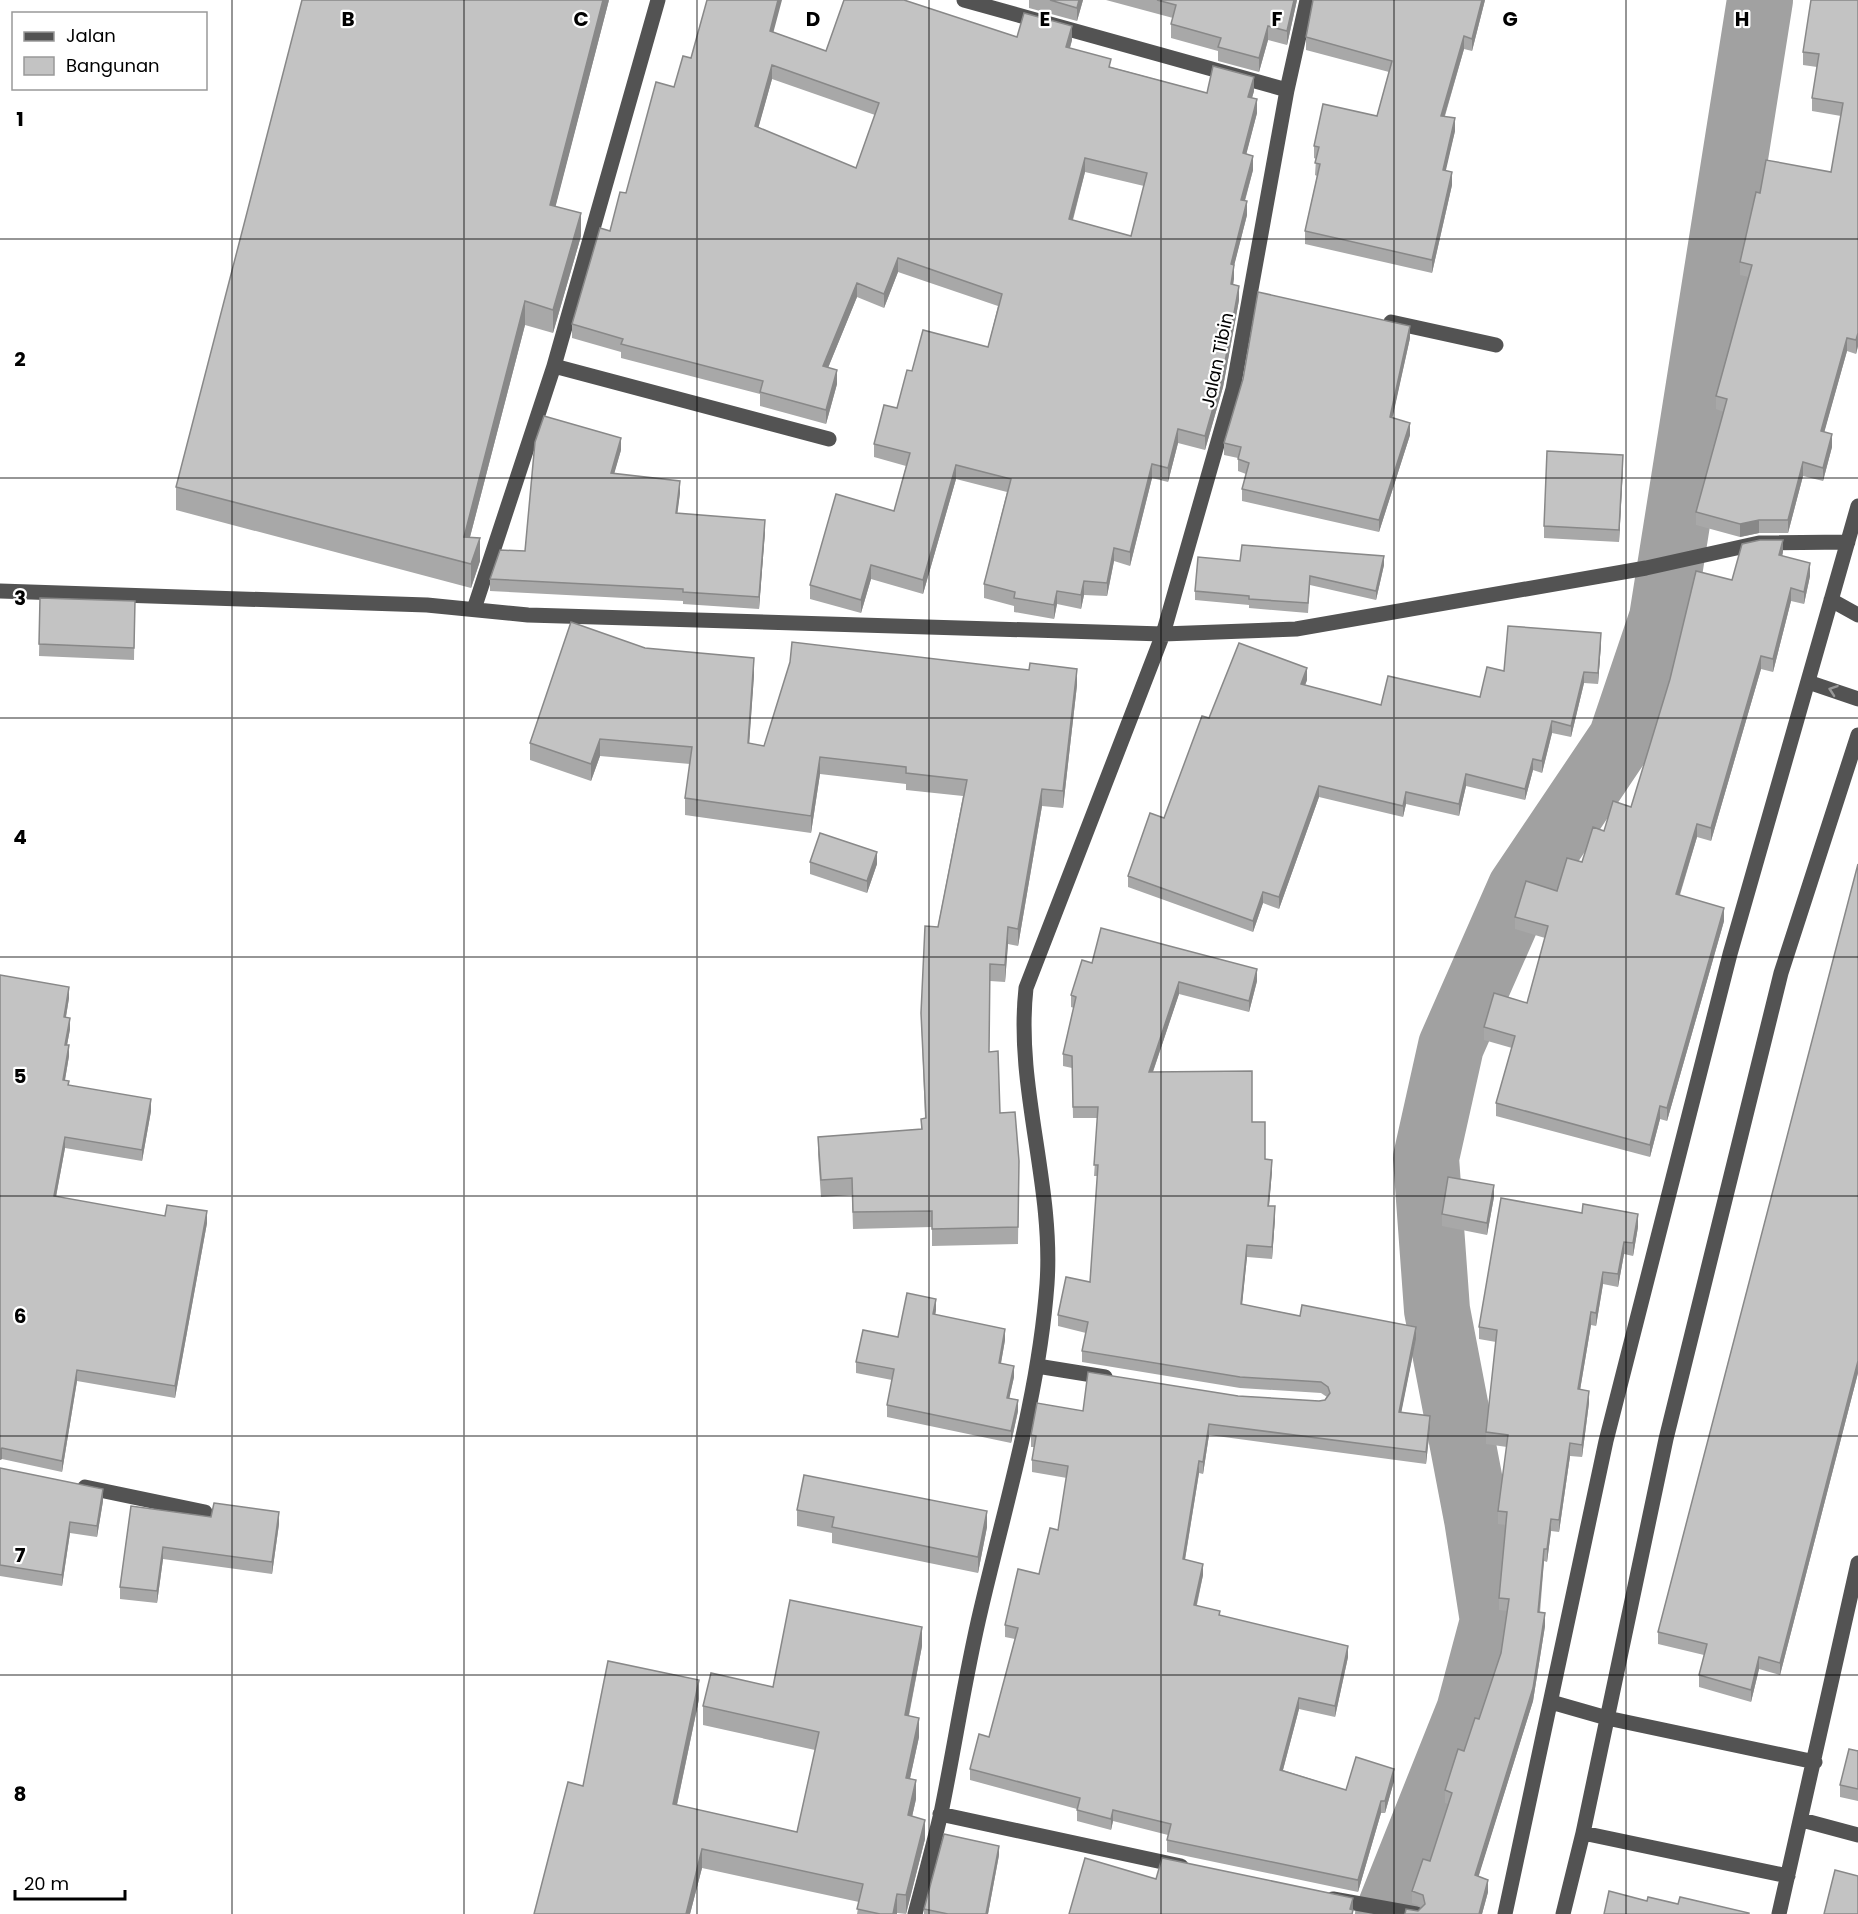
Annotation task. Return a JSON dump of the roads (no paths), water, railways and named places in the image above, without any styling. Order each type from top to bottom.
[{"type":"street","points":[[474,609],[554,366],[658,0]]},
{"type":"street","points":[[964,0],[1287,90]]},
{"type":"street","name":"Jalan Tibin","points":[[915,1914],[940,1814],[978,1619],[1037,1366],[1047,1286],[1049,1245],[1027,1079],[1022,1022],[1026,988],[1163,634],[1233,389],[1257,292],[1287,90],[1307,0]]},
{"type":"street","points":[[1378,319],[1496,345]]},
{"type":"street","points":[[554,366],[829,440]]},
{"type":"street","points":[[1505,1914],[1606,1441],[1730,954],[1858,506]]},
{"type":"street","points":[[0,591],[427,605],[540,615],[1163,634],[1296,629],[1646,568],[1759,543],[1848,542]]},
{"type":"street","points":[[1832,600],[1858,615]]},
{"type":"street","points":[[1808,682],[1858,699]]},
{"type":"street","points":[[1563,1914],[1583,1833],[1666,1439],[1781,973],[1858,735]]},
{"type":"street","points":[[1037,1366],[1126,1380]]},
{"type":"street","points":[[68,1484],[205,1512]]},
{"type":"street","points":[[1779,1914],[1858,1563]]},
{"type":"street","points":[[1551,1702],[1607,1718],[1815,1762]]},
{"type":"street","points":[[940,1814],[1196,1869]]},
{"type":"street","points":[[1802,1820],[1858,1834]]},
{"type":"street","points":[[1583,1833],[1788,1876]]},
{"type":"street","points":[[1313,1894],[1414,1914]]},
{"type":"waterway","points":[[1388,1914],[1469,1711],[1493,1621],[1477,1519],[1437,1310],[1426,1158],[1451,1046],[1520,889],[1621,739],[1662,618],[1760,0]]}]
